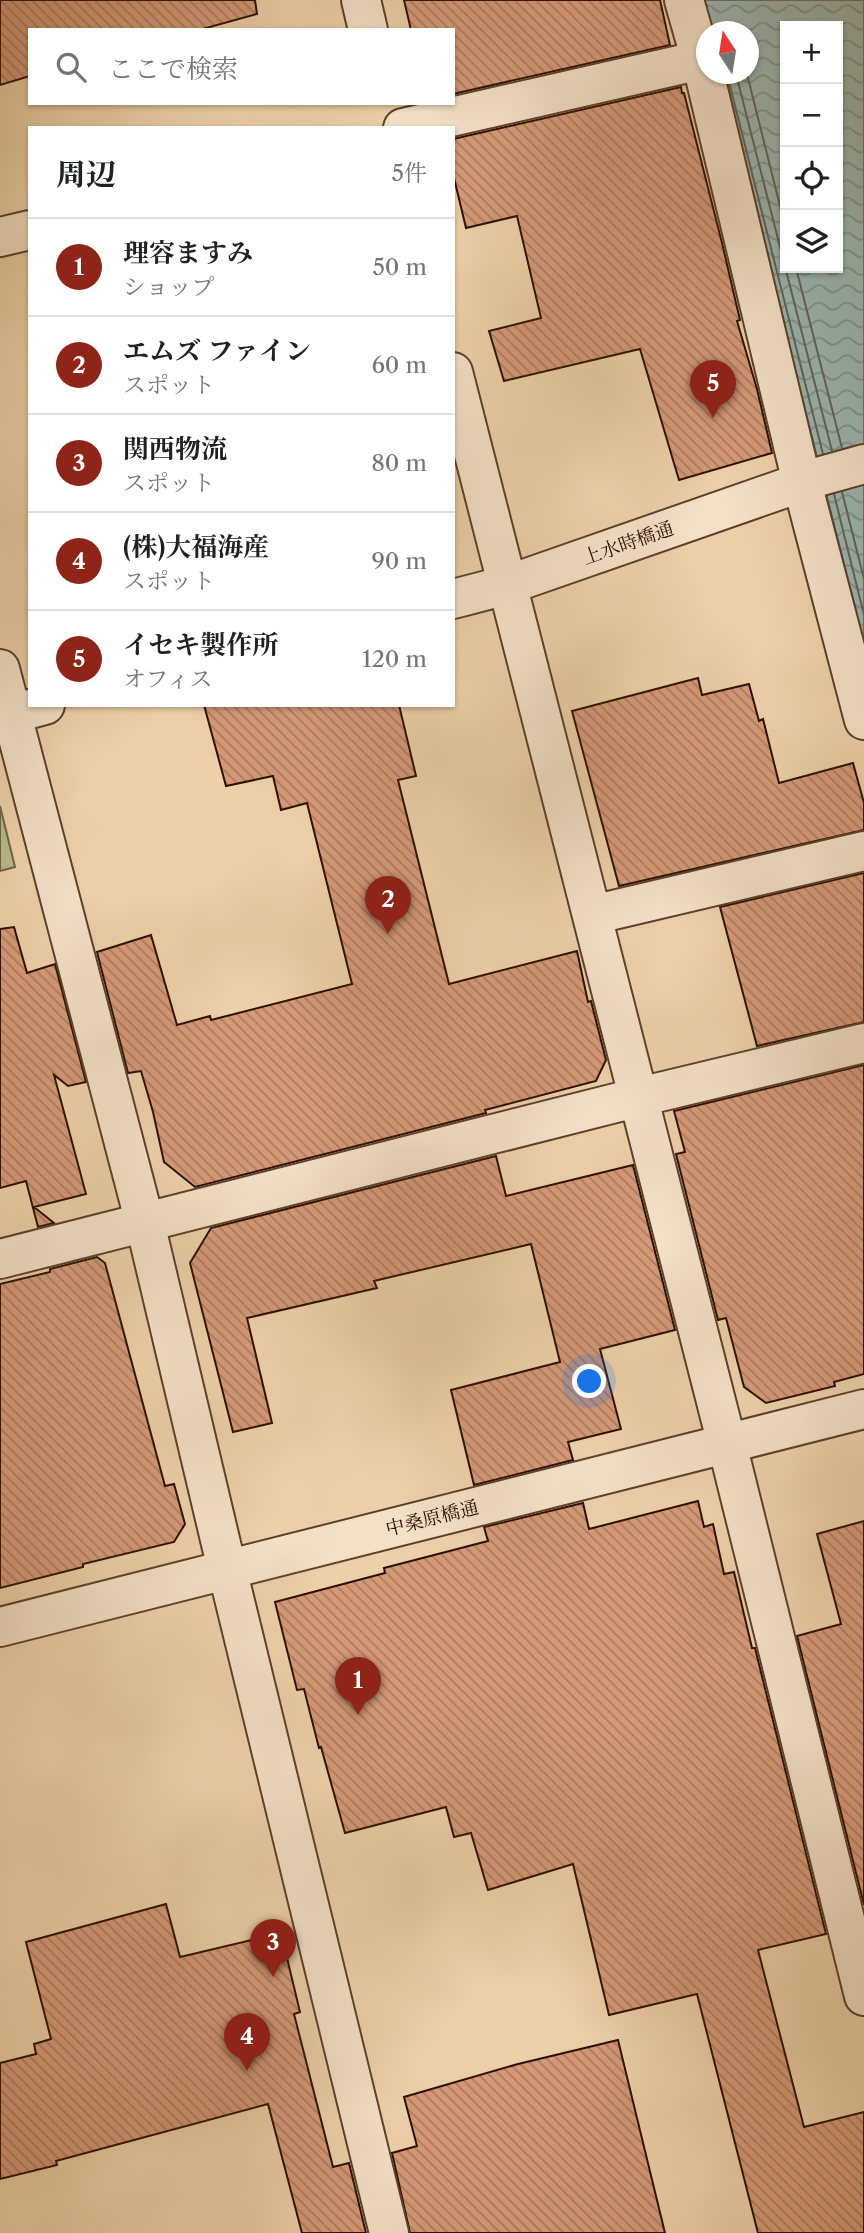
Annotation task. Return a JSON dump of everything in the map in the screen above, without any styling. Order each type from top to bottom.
[{"type":"street","points":[[361,0],[368,28]]},
{"type":"street","points":[[684,0],[696,42]]},
{"type":"street","points":[[411,126],[696,61]]},
{"type":"street","points":[[707,84],[808,480],[864,720]]},
{"type":"street","points":[[385,105],[391,126]]},
{"type":"street","points":[[0,237],[28,230]]},
{"type":"street","points":[[455,380],[727,1444],[864,1996]]},
{"type":"street","name":"上水時橋通","points":[[455,598],[508,585],[808,480],[864,464]]},
{"type":"street","points":[[0,669],[19,712],[389,2233]]},
{"type":"street","points":[[592,915],[864,851]]},
{"type":"street","points":[[0,1259],[639,1097],[864,1043]]},
{"type":"street","name":"中桑原橋通","points":[[0,1627],[864,1409]]},
{"type":"green space","points":[[0,806],[15,867],[0,871]]},
{"type":"water","points":[[701,0],[864,0],[864,643],[723,84],[759,84],[759,21],[706,21]]},
{"type":"building","points":[[0,0],[255,0],[257,14],[206,28],[28,28],[28,77],[0,85]]},
{"type":"building","points":[[404,0],[660,0],[670,45],[455,94],[455,28],[411,28]]},
{"type":"building","points":[[681,87],[722,243],[740,320],[737,321],[772,453],[679,480],[640,349],[504,381],[489,331],[541,318],[517,216],[466,228],[455,182],[455,139]]},
{"type":"building","points":[[698,678],[702,695],[749,684],[759,721],[763,719],[779,783],[853,763],[864,803],[864,830],[619,886],[572,711]]},
{"type":"building","points":[[205,707],[399,707],[416,776],[398,780],[449,984],[577,951],[588,1002],[591,1001],[606,1060],[596,1081],[485,1110],[486,1113],[195,1187],[164,1162],[141,1071],[128,1073],[97,952],[151,935],[177,1025],[210,1016],[211,1020],[352,984],[307,803],[281,810],[273,776],[226,786]]},
{"type":"building","points":[[864,873],[864,1022],[757,1046],[720,907]]},
{"type":"building","points":[[14,927],[27,973],[55,964],[86,1082],[68,1086],[54,1075],[86,1194],[34,1207],[54,1223],[38,1227],[26,1181],[0,1188],[0,929]]},
{"type":"building","points":[[864,1065],[864,1374],[834,1382],[835,1386],[766,1403],[744,1387],[726,1318],[718,1320],[676,1154],[685,1152],[674,1111]]},
{"type":"building","points":[[496,1156],[506,1196],[633,1165],[675,1330],[600,1349],[621,1429],[568,1442],[573,1460],[474,1485],[451,1390],[560,1362],[531,1244],[374,1281],[377,1288],[247,1318],[272,1423],[233,1432],[190,1263],[211,1228]]},
{"type":"building","points":[[97,1257],[105,1263],[165,1486],[174,1484],[185,1524],[174,1542],[0,1588],[0,1284]]},
{"type":"building","points":[[698,1501],[704,1527],[713,1524],[724,1574],[734,1572],[826,1934],[758,1950],[804,2127],[864,2112],[864,2233],[758,2233],[697,1994],[609,2015],[573,1864],[488,1890],[471,1833],[454,1837],[446,1807],[345,1833],[304,1689],[297,1690],[275,1602],[385,1573],[384,1568],[488,1541],[484,1527],[583,1503],[589,1529]]},
{"type":"building","points":[[864,1521],[864,1905],[797,1636],[841,1624],[817,1534]]},
{"type":"building","points":[[166,1904],[180,1957],[281,1933],[300,2012],[294,2014],[333,2167],[349,2163],[366,2233],[302,2233],[268,2104],[56,2161],[57,2165],[0,2179],[0,2063],[36,2054],[34,2044],[51,2039],[26,1942]]},
{"type":"building","points":[[618,2040],[665,2233],[410,2233],[392,2153],[417,2146],[404,2097],[518,2064]]},
{"type":"place","name":"イセキ製作所","points":[[713,418]]},
{"type":"place","name":"エムズ ファイン","points":[[388,934]]},
{"type":"place","name":"理容ますみ","points":[[358,1715]]},
{"type":"place","name":"関西物流","points":[[273,1977]]},
{"type":"place","name":"(株)大福海産","points":[[247,2071]]}]
